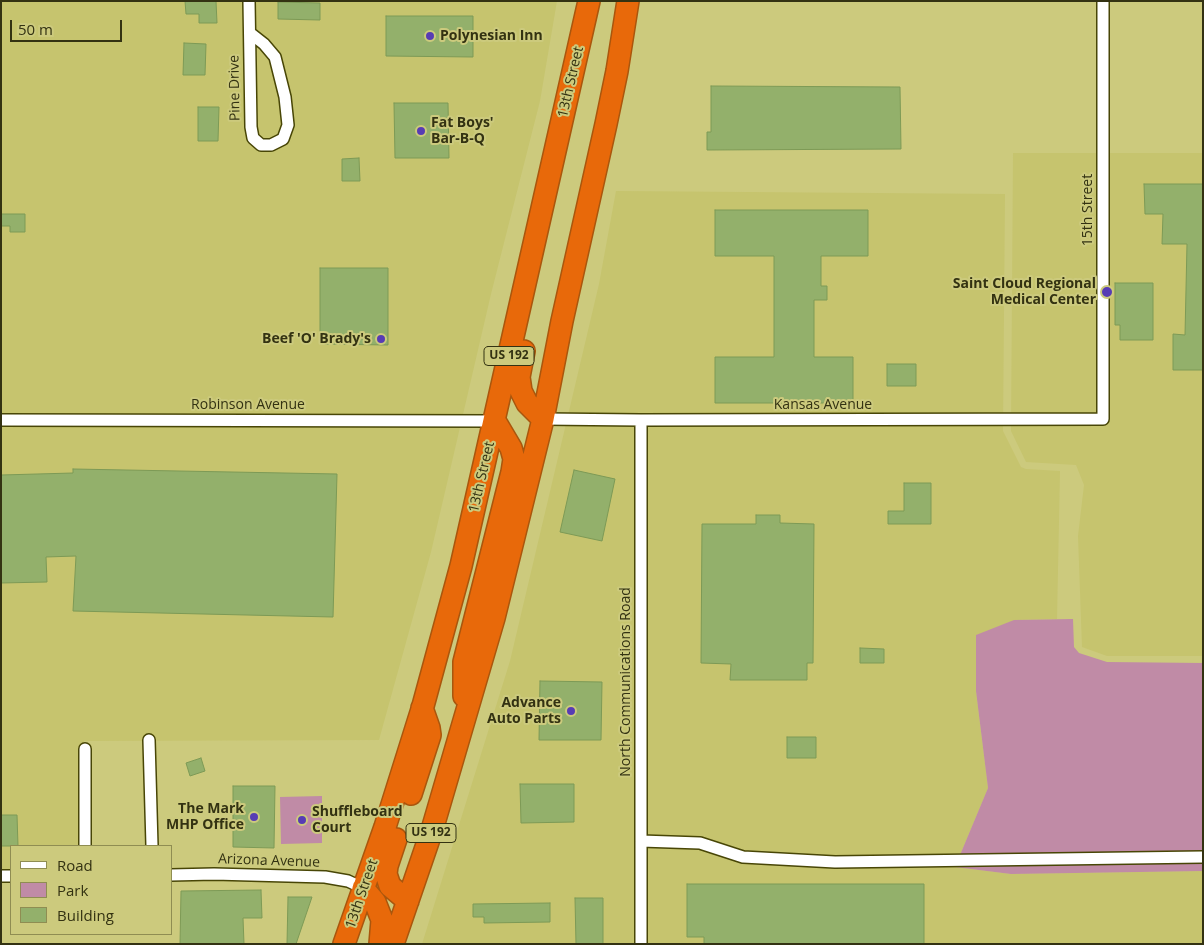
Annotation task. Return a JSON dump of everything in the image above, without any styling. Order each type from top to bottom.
[{"type":"highway","name":"13th Street","points":[[344,944],[385,827],[422,708],[460,566],[495,421],[589,1]]},
{"type":"highway","name":"US 192","points":[[393,944],[432,830],[494,618],[543,419],[562,321],[617,71],[628,1]]},
{"type":"highway","points":[[531,259],[544,269],[519,376],[521,391],[527,403],[543,419]]},
{"type":"highway","points":[[464,722],[464,662],[514,459],[511,448],[495,421]]},
{"type":"highway","points":[[408,901],[390,886],[386,874],[430,735],[430,728],[422,708]]},
{"type":"highway","points":[[363,888],[375,902],[382,920],[380,944]]},
{"type":"street","name":"Pine Drive","points":[[249,1],[251,127],[253,138],[261,145],[271,145],[283,139],[288,125],[286,97],[275,57],[264,44],[250,33]]},
{"type":"street","name":"15th Street","points":[[1103,1],[1103,419]]},
{"type":"street","name":"Kansas Avenue","points":[[543,419],[1103,419]]},
{"type":"street","name":"Robinson Avenue","points":[[1,420],[495,421]]},
{"type":"street","name":"North Communications Road","points":[[641,420],[641,944]]},
{"type":"street","points":[[150,740],[152,845]]},
{"type":"street","points":[[85,749],[85,845]]},
{"type":"street","points":[[641,841],[700,843],[743,857],[834,862],[1203,857]]},
{"type":"street","name":"Arizona Avenue","points":[[172,875],[214,874],[325,877],[348,881],[363,888]]},
{"type":"shaded area","points":[[1,1],[557,1],[540,101],[491,294],[431,552],[379,740],[84,741],[82,845],[10,845],[10,871],[1,871]]},
{"type":"shaded area","name":"Saint Cloud Regional Medical Center","points":[[1013,153],[1203,153],[1203,656],[1107,656],[1082,647],[1078,536],[1084,485],[1076,465],[1026,462],[1011,431]]},
{"type":"shaded area","points":[[616,191],[1005,194],[1003,431],[1021,467],[1060,471],[1057,619],[1014,620],[976,691],[988,788],[955,867],[1011,874],[1203,871],[1203,944],[422,944],[510,661],[599,284]]},
{"type":"green space","points":[[1073,619],[1074,647],[1079,653],[1107,662],[1203,663],[1203,871],[1011,874],[955,867],[988,788],[976,691],[976,635],[1014,620]]},
{"type":"green space","name":"Shuffleboard Court","points":[[322,796],[322,843],[281,844],[280,797]]},
{"type":"building","points":[[185,1],[216,1],[217,23],[199,23],[199,14],[186,14]]},
{"type":"building","points":[[278,2],[320,3],[320,20],[278,19]]},
{"type":"building","name":"Polynesian Inn","points":[[386,16],[473,16],[473,57],[386,56]]},
{"type":"building","points":[[184,43],[206,44],[205,75],[183,75]]},
{"type":"building","points":[[711,86],[900,87],[901,149],[707,150],[707,132],[711,132]]},
{"type":"building","name":"Fat Boys' Bar-B-Q","points":[[394,103],[448,103],[449,158],[395,158]]},
{"type":"building","points":[[198,107],[219,107],[218,141],[198,141]]},
{"type":"building","points":[[359,158],[360,181],[342,181],[342,159]]},
{"type":"building","points":[[1144,184],[1203,184],[1203,370],[1173,370],[1173,334],[1185,335],[1187,244],[1162,244],[1163,214],[1145,214]]},
{"type":"building","points":[[715,210],[868,210],[868,256],[821,256],[821,286],[827,286],[827,300],[814,300],[814,357],[853,357],[853,403],[715,403],[715,357],[774,357],[774,256],[715,256]]},
{"type":"building","points":[[1,214],[25,214],[25,232],[10,232],[10,226],[1,226]]},
{"type":"building","points":[[320,268],[388,268],[388,345],[320,344]]},
{"type":"building","points":[[1115,283],[1153,283],[1153,340],[1120,340],[1120,325],[1115,325]]},
{"type":"building","points":[[887,364],[916,364],[916,386],[887,386]]},
{"type":"building","points":[[73,469],[337,474],[333,617],[73,611],[76,556],[46,557],[47,582],[1,583],[1,475],[73,473]]},
{"type":"building","points":[[574,470],[615,479],[602,541],[560,532]]},
{"type":"building","points":[[904,483],[931,483],[931,524],[888,524],[888,511],[904,511]]},
{"type":"building","points":[[756,515],[780,515],[780,523],[814,524],[813,663],[807,663],[807,680],[730,680],[731,664],[701,663],[702,524],[756,524]]},
{"type":"building","points":[[860,648],[884,649],[884,663],[860,663]]},
{"type":"building","name":"Advance Auto Parts","points":[[540,681],[602,682],[601,740],[539,740]]},
{"type":"building","points":[[787,737],[816,737],[816,758],[787,758]]},
{"type":"building","points":[[201,758],[205,771],[190,776],[186,763]]},
{"type":"building","points":[[520,784],[574,784],[574,822],[521,823]]},
{"type":"building","name":"The Mark MHP Office","points":[[233,786],[275,786],[274,848],[233,847]]},
{"type":"building","points":[[1,815],[17,815],[18,845],[1,846]]},
{"type":"building","points":[[687,884],[924,884],[924,944],[704,944],[704,937],[687,937]]},
{"type":"building","points":[[261,890],[262,918],[243,918],[244,944],[180,944],[181,891]]},
{"type":"building","points":[[288,897],[312,897],[296,944],[287,944]]},
{"type":"building","points":[[575,898],[603,898],[603,944],[576,944]]},
{"type":"building","points":[[550,903],[550,922],[484,923],[484,917],[473,917],[473,904]]},
{"type":"place","name":"Polynesian Inn","points":[[430,36]]},
{"type":"place","name":"Fat Boys' Bar-B-Q","points":[[421,131]]},
{"type":"place","name":"Saint Cloud Regional Medical Center","points":[[1107,292]]},
{"type":"place","name":"Beef 'O' Brady's","points":[[381,339]]},
{"type":"place","name":"Advance Auto Parts","points":[[571,711]]},
{"type":"place","name":"The Mark MHP Office","points":[[254,817]]},
{"type":"place","name":"Shuffleboard Court","points":[[302,820]]}]
